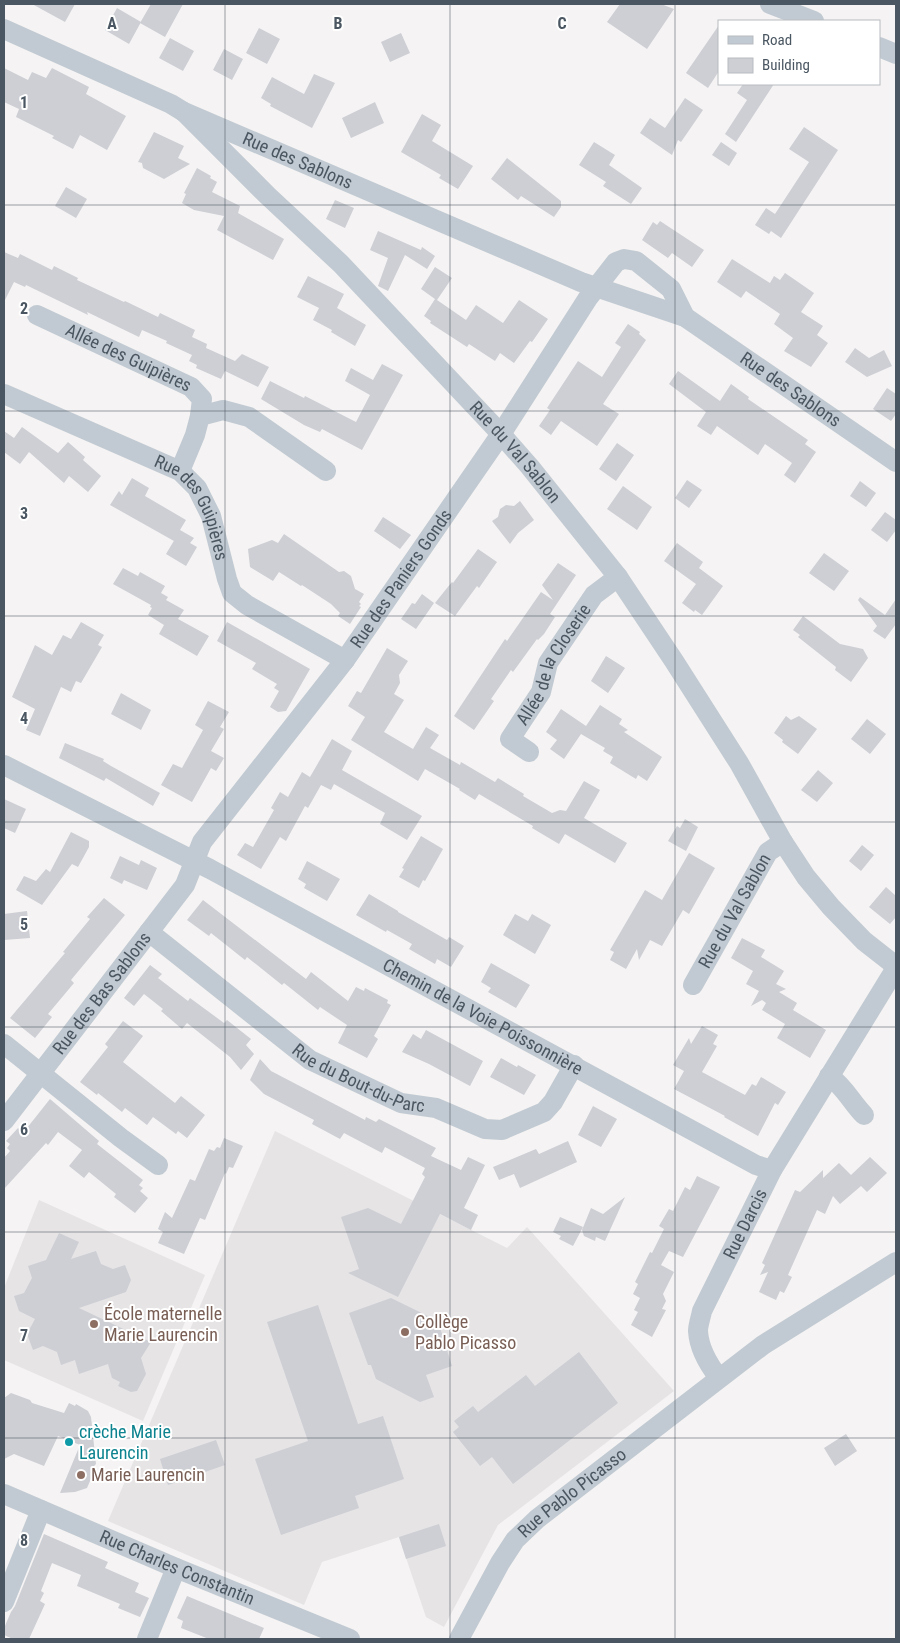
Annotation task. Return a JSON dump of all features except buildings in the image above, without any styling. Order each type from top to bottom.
[{"type":"street","points":[[770,4],[811,20]]},
{"type":"street","name":"Rue des Sablons","points":[[4,28],[171,104],[184,112],[595,288],[685,317],[896,462]]},
{"type":"street","points":[[880,47],[896,54]]},
{"type":"street","name":"Rue du Val Sablon","points":[[184,112],[268,196],[341,264],[530,467],[618,577],[739,763],[783,842],[806,877],[831,907],[864,941],[896,967]]},
{"type":"street","name":"Rue des Sablons","points":[[595,288],[616,262],[624,259],[636,261],[671,289],[685,317]]},
{"type":"street","name":"Rue des Paniers Gonds","points":[[194,861],[202,842],[345,660],[501,434],[595,288]]},
{"type":"street","name":"Allée des Guipières","points":[[37,315],[191,387],[202,399],[200,416],[195,435],[180,471]]},
{"type":"street","name":"Rue des Guipières","points":[[4,394],[180,471],[197,488],[212,516],[232,593],[247,605],[345,660]]},
{"type":"street","name":"Allée des Guipières","points":[[200,416],[224,410],[250,417],[326,471]]},
{"type":"street","name":"Allée de la Closerie","points":[[529,752],[510,739],[541,692],[548,663],[594,595],[618,577]]},
{"type":"street","name":"Chemin de la Voie Poissonnière","points":[[4,765],[194,861],[574,1065],[756,1166],[772,1170]]},
{"type":"street","name":"Rue du Val Sablon","points":[[693,985],[768,852],[783,842]]},
{"type":"street","name":"Rue des Bas Sablons","points":[[4,1121],[185,885],[194,861]]},
{"type":"street","name":"Rue du Bout-du-Parc","points":[[149,932],[310,1060],[401,1103],[436,1108],[485,1129],[502,1130],[544,1112],[553,1102],[574,1065]]},
{"type":"street","name":"Rue Darcis","points":[[718,1378],[709,1365],[702,1349],[698,1330],[702,1311],[772,1170],[896,967]]},
{"type":"street","points":[[4,1044],[39,1074],[158,1165]]},
{"type":"street","points":[[829,1076],[840,1084],[864,1115]]},
{"type":"street","name":"Rue Pablo Picasso","points":[[459,1639],[514,1540],[537,1519],[763,1345],[896,1262]]},
{"type":"street","name":"Rue Charles Constantin","points":[[4,1494],[176,1568],[350,1639]]},
{"type":"street","points":[[4,1602],[41,1510]]},
{"type":"street","points":[[148,1639],[176,1568]]},
{"type":"shaded area","name":"Collège Pablo Picasso","points":[[275,1131],[507,1248],[527,1227],[674,1391],[498,1525],[444,1627],[426,1617],[399,1537],[322,1562],[304,1605],[108,1521]]},
{"type":"shaded area","name":"École maternelle Marie Laurencin","points":[[39,1200],[205,1275],[143,1421],[4,1360],[4,1288]]},
{"type":"place","name":"École maternelle Marie Laurencin","points":[[94,1324]]},
{"type":"place","name":"Collège Pablo Picasso","points":[[405,1332]]},
{"type":"place","name":"crèche Marie Laurencin","points":[[69,1442]]},
{"type":"place","name":"Marie Laurencin","points":[[81,1475]]}]
